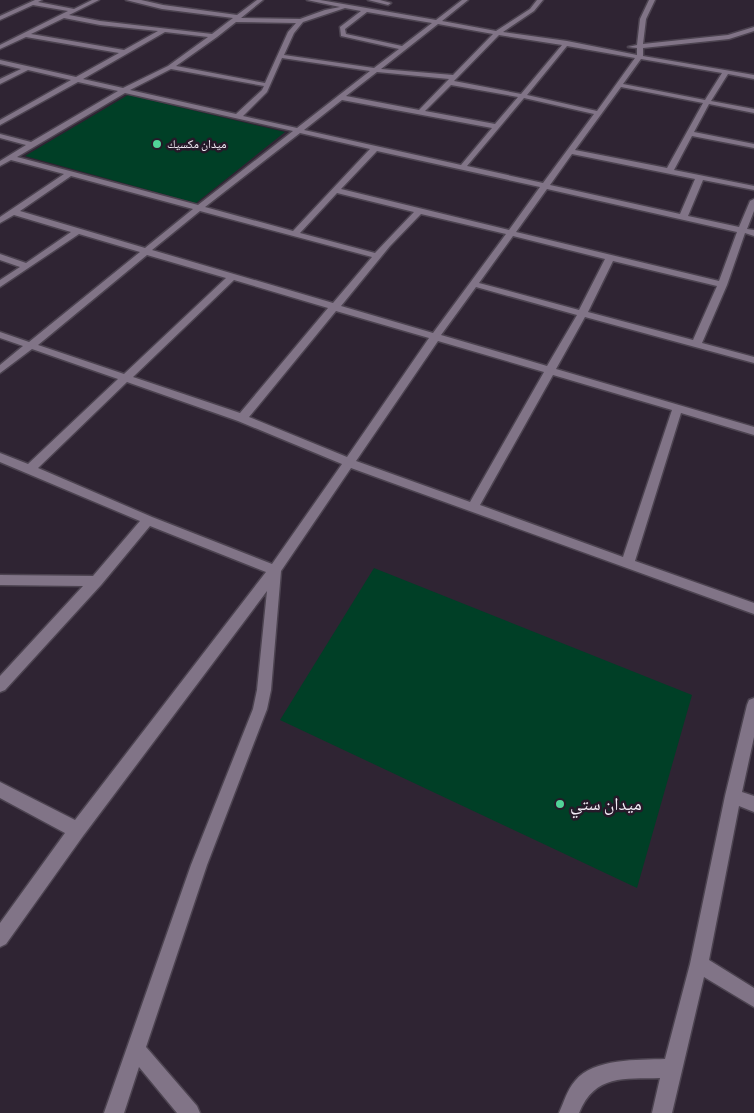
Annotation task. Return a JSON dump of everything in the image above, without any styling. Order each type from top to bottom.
[{"type":"street","points":[[0,47],[96,0]]},
{"type":"street","points":[[130,0],[238,19],[301,21],[326,11],[348,6]]},
{"type":"street","points":[[0,164],[125,90],[170,67],[238,19],[260,0]]},
{"type":"street","points":[[310,0],[601,49],[639,51],[754,77]]},
{"type":"street","points":[[371,0],[390,2]]},
{"type":"street","points":[[0,370],[297,130],[465,0]]},
{"type":"street","points":[[420,112],[498,32],[532,10],[540,0]]},
{"type":"street","points":[[2,932],[77,830],[275,570],[347,462],[436,336],[512,233],[569,151],[619,85],[639,51],[642,20],[645,9],[652,0]]},
{"type":"street","points":[[0,18],[36,1],[76,10]]},
{"type":"street","points":[[379,11],[390,2]]},
{"type":"street","points":[[367,9],[345,24],[342,28],[343,35],[402,48]]},
{"type":"street","points":[[64,16],[163,31],[215,36]]},
{"type":"street","points":[[238,116],[256,100],[268,85],[291,32],[301,21]]},
{"type":"street","points":[[639,51],[729,36],[754,29]]},
{"type":"street","points":[[0,124],[163,31]]},
{"type":"street","points":[[26,35],[124,52]]},
{"type":"street","points":[[462,168],[567,43]]},
{"type":"street","points":[[279,56],[450,80],[597,113]]},
{"type":"street","points":[[0,62],[754,233]]},
{"type":"street","points":[[170,67],[268,85]]},
{"type":"street","points":[[0,82],[28,68]]},
{"type":"street","points":[[669,171],[706,103],[727,71]]},
{"type":"street","points":[[619,85],[754,112]]},
{"type":"street","points":[[339,97],[496,127]]},
{"type":"street","points":[[690,133],[754,146]]},
{"type":"street","points":[[0,136],[33,145]]},
{"type":"street","points":[[294,234],[309,220],[354,167],[375,148]]},
{"type":"street","points":[[569,151],[754,188]]},
{"type":"street","points":[[11,158],[378,256]]},
{"type":"street","points":[[0,221],[71,173]]},
{"type":"street","points":[[683,217],[700,177]]},
{"type":"street","points":[[335,190],[722,285]]},
{"type":"street","points":[[697,343],[722,285],[754,201]]},
{"type":"street","points":[[242,418],[378,256],[419,211]]},
{"type":"street","points":[[13,212],[436,336],[677,410],[754,431]]},
{"type":"street","points":[[0,284],[78,231]]},
{"type":"street","points":[[0,257],[27,266]]},
{"type":"street","points":[[473,508],[584,312],[610,257]]},
{"type":"street","points":[[30,469],[233,276]]},
{"type":"street","points":[[474,284],[584,312],[754,360]]},
{"type":"street","points":[[0,335],[242,418],[347,462],[754,608]]},
{"type":"street","points":[[628,562],[677,410]]},
{"type":"street","points":[[0,457],[148,520],[275,570]]},
{"type":"street","points":[[0,686],[96,582],[148,520]]},
{"type":"street","points":[[114,1113],[199,865],[260,709],[264,690],[275,570]]},
{"type":"street","points":[[0,580],[96,582]]},
{"type":"street","points":[[662,1113],[699,964],[733,796],[754,705]]},
{"type":"street","points":[[0,790],[77,830]]},
{"type":"street","points":[[733,796],[754,804]]},
{"type":"street","points":[[699,964],[754,998]]},
{"type":"street","points":[[136,1050],[190,1113]]},
{"type":"street","points":[[569,1113],[582,1086],[592,1077],[607,1073],[672,1068]]},
{"type":"green space","name":"ميدان مكسيك","points":[[128,95],[285,132],[196,203],[25,156]]},
{"type":"green space","name":"ميدان ستي","points":[[374,568],[692,695],[637,888],[280,720]]},
{"type":"place","name":"ميدان مكسيك","points":[[157,144]]},
{"type":"place","name":"ميدان ستي","points":[[560,804]]}]
